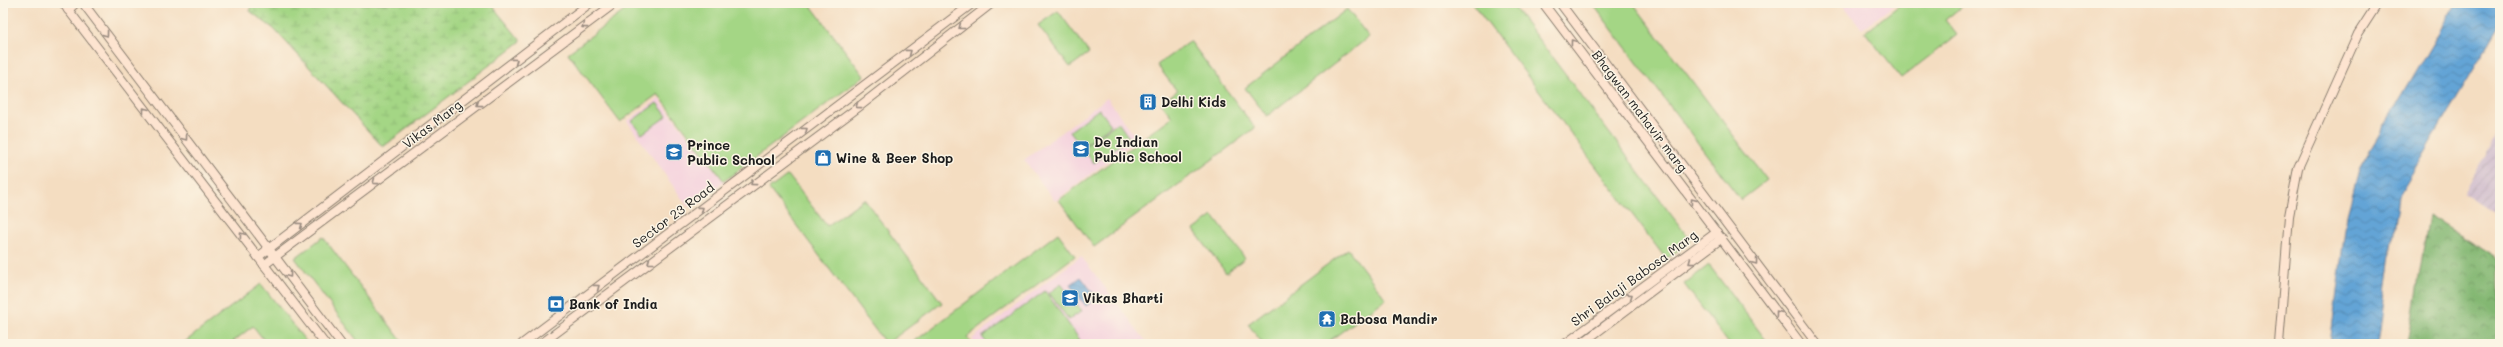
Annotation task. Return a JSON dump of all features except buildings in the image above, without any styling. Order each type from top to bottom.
[{"type":"street","points":[[63,3],[325,344]]},
{"type":"street","points":[[68,10],[76,3]]},
{"type":"street","points":[[83,3],[341,344]]},
{"type":"street","name":"Vikas Marg","points":[[258,257],[590,3]]},
{"type":"street","name":"Vikas Marg","points":[[264,265],[615,3]]},
{"type":"street","name":"Sector 23 Road","points":[[522,344],[973,3]]},
{"type":"street","name":"Sector 23 Road","points":[[541,344],[865,102],[992,3]]},
{"type":"street","name":"Bhagwan mahavir marg","points":[[1543,3],[1801,344]]},
{"type":"street","name":"Bhagwan mahavir marg","points":[[1560,3],[1817,344]]},
{"type":"street","points":[[2279,344],[2289,216],[2298,168],[2358,34],[2378,3]]},
{"type":"street","points":[[1586,60],[1596,51]]},
{"type":"street","name":"Shri Balaji Babosa Marg","points":[[1565,344],[1719,236]]},
{"type":"street","name":"Shri Balaji Babosa Marg","points":[[1583,343],[1719,236]]},
{"type":"street","points":[[1578,334],[1583,343]]},
{"type":"shaded area","points":[[1842,3],[1897,3],[1862,29]]},
{"type":"shaded area","name":"De Indian Public School","points":[[1107,98],[1137,139],[1055,201],[1024,160]]},
{"type":"shaded area","name":"Prince Public School","points":[[659,99],[724,182],[688,207],[627,121]]},
{"type":"shaded area","points":[[2500,130],[2500,217],[2463,193]]},
{"type":"shaded area","name":"Vikas Bharti","points":[[1081,256],[1148,344],[976,344],[972,339]]},
{"type":"green space","points":[[251,3],[494,3],[494,8],[521,41],[383,147],[274,29],[250,11]]},
{"type":"green space","points":[[635,3],[809,3],[864,76],[724,181],[658,94],[620,122],[568,53]]},
{"type":"green space","points":[[1472,3],[1511,3],[1691,241],[1666,259]]},
{"type":"green space","points":[[1592,3],[1633,3],[1767,180],[1741,200]]},
{"type":"green space","points":[[1902,3],[1966,3],[1945,20],[1957,35],[1901,78],[1865,32]]},
{"type":"green space","points":[[1347,9],[1369,37],[1267,116],[1245,88]]},
{"type":"green space","points":[[1058,11],[1089,53],[1070,67],[1038,25]]},
{"type":"green space","points":[[1190,41],[1255,128],[1094,247],[1059,200],[1172,117],[1161,103],[1177,91],[1157,65]]},
{"type":"green space","points":[[657,103],[667,116],[642,134],[632,121]]},
{"type":"green space","points":[[1099,109],[1111,125],[1082,147],[1070,131]]},
{"type":"green space","points":[[1118,122],[1129,138],[1094,163],[1082,148]]},
{"type":"green space","points":[[788,175],[827,226],[864,199],[942,303],[886,344],[769,189]]},
{"type":"green space","points":[[2429,215],[2500,259],[2500,344],[2408,344]]},
{"type":"green space","points":[[1213,216],[1245,258],[1226,273],[1194,230]]},
{"type":"green space","points":[[1058,233],[1075,256],[967,337],[972,344],[911,344]]},
{"type":"green space","points":[[323,237],[404,344],[360,344],[295,258]]},
{"type":"green space","points":[[1348,249],[1386,299],[1325,344],[1263,344],[1248,324]]},
{"type":"green space","points":[[1709,265],[1769,344],[1729,344],[1684,284]]},
{"type":"green space","points":[[261,284],[308,344],[267,344],[253,326],[230,344],[182,344]]},
{"type":"green space","points":[[1061,284],[1082,311],[1069,320],[1049,293]]},
{"type":"green space","points":[[1045,291],[1080,340],[1074,344],[988,344],[982,337]]},
{"type":"water","points":[[2456,3],[2500,3],[2500,25],[2399,195],[2379,344],[2330,344],[2347,215],[2359,169]]},
{"type":"water","points":[[1081,277],[1097,298],[1086,306],[1070,285]]},
{"type":"place","name":"Delhi Kids","points":[[1148,102]]},
{"type":"place","name":"De Indian Public School","points":[[1081,149]]},
{"type":"place","name":"Prince Public School","points":[[674,152]]},
{"type":"place","name":"Wine & Beer Shop","points":[[823,158]]},
{"type":"place","name":"Vikas Bharti","points":[[1070,298]]},
{"type":"place","name":"Bank of India","points":[[556,304]]},
{"type":"place","name":"Babosa Mandir","points":[[1327,319]]}]
